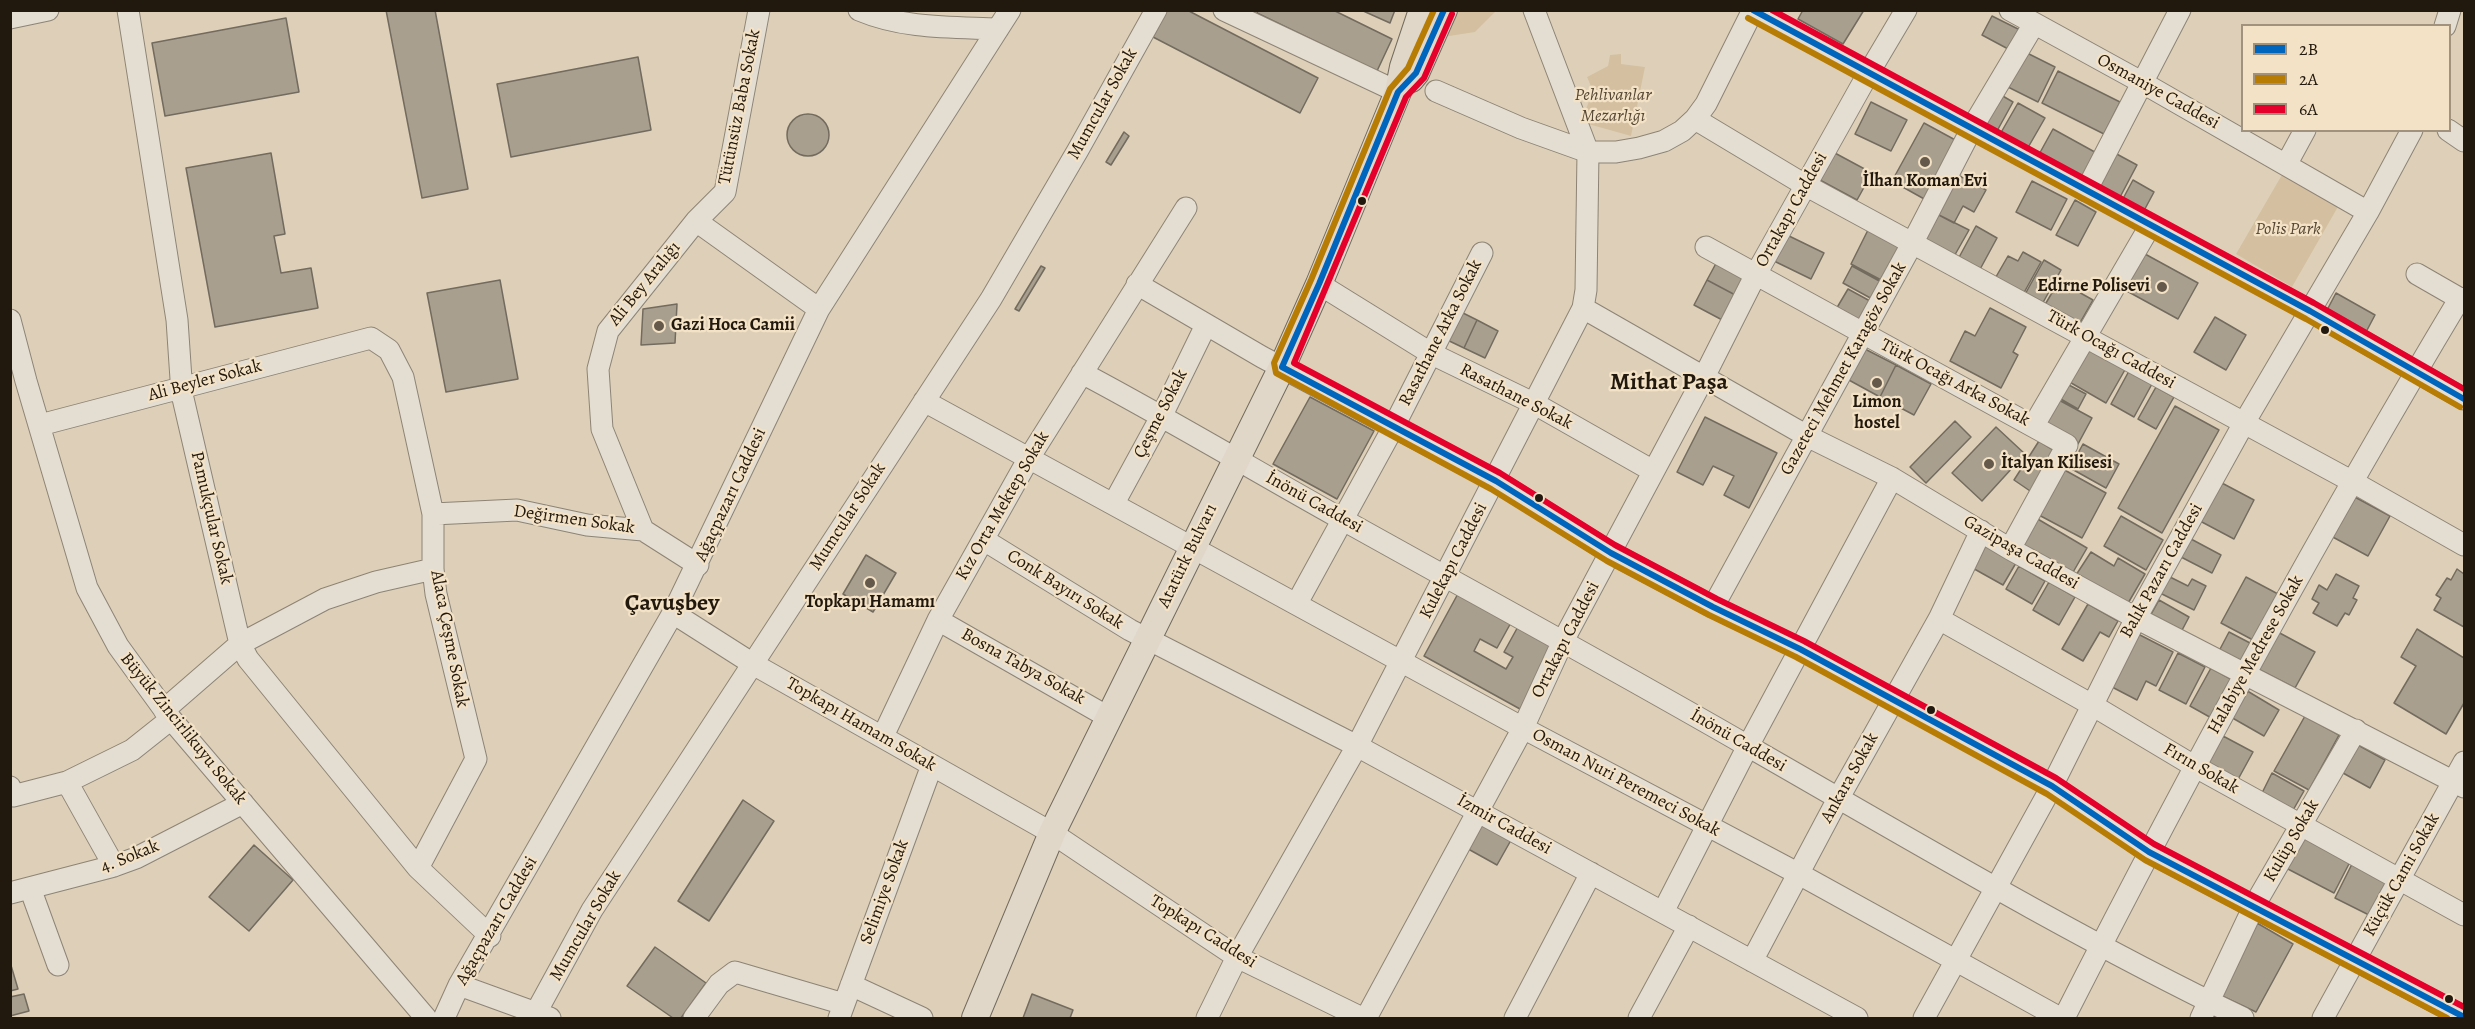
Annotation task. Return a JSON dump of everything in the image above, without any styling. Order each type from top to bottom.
[{"type":"main road","name":"Atatürk Bulvarı","points":[[975,1018],[1052,833],[1281,367],[1319,284],[1398,92],[1403,67],[1422,10]]},
{"type":"main road","name":"Atatürk Bulvarı","points":[[1398,92],[1416,73],[1444,10]]},
{"type":"street","points":[[10,18],[48,10]]},
{"type":"street","name":"Pamukçular Sokak","points":[[128,10],[177,320],[182,386],[240,644],[248,659],[418,868],[490,936]]},
{"type":"street","name":"Tütünsüz Baba Sokak","points":[[696,221],[725,192],[759,10]]},
{"type":"street","points":[[859,10],[909,25],[998,29]]},
{"type":"street","name":"Ağaçpazarı Caddesi","points":[[444,1018],[459,986],[490,936],[673,613],[819,309],[1010,10]]},
{"type":"street","name":"Mumcular Sokak","points":[[540,1016],[592,910],[991,298],[1078,150],[1156,10]]},
{"type":"street","points":[[1224,10],[1398,92]]},
{"type":"street","name":"Kulekapı Caddesi","points":[[1207,1018],[1237,957],[1357,746],[1496,481],[1583,308],[1586,290],[1588,152],[1534,10]]},
{"type":"street","name":"Ortakapı Caddesi","points":[[1364,1018],[1522,728],[1563,641],[1704,377],[1756,274],[1906,10]]},
{"type":"street","name":"Osmaniye Caddesi","points":[[2010,10],[2368,212]]},
{"type":"street","points":[[2086,191],[2180,10]]},
{"type":"street","points":[[1436,91],[1521,128],[1588,152],[1616,152],[1664,141],[1682,131],[1706,104],[1753,11],[2310,310],[2464,399]]},
{"type":"street","name":"Gazeteci Mehmet Karagöz Sokak","points":[[1713,607],[1913,242],[1972,128],[2034,24]]},
{"type":"street","name":"Türk Ocağı Caddesi","points":[[1695,118],[1805,185],[2463,540]]},
{"type":"street","points":[[2286,165],[2304,132]]},
{"type":"street","name":"Balık Pazarı Caddesi","points":[[1924,1018],[2052,786],[2136,618],[2244,423],[2368,212],[2411,132]]},
{"type":"street","points":[[2451,132],[2464,141]]},
{"type":"street","name":"Kız Orta Mektep Sokak","points":[[883,736],[938,620],[1029,458],[1186,208]]},
{"type":"street","points":[[696,221],[819,309]]},
{"type":"street","name":"Ali Bey Aralığı","points":[[644,530],[603,429],[598,369],[608,331],[696,221]]},
{"type":"street","points":[[2034,425],[2150,226]]},
{"type":"street","name":"Türk Ocağı Arka Sokak","points":[[1706,247],[2067,445],[2010,549]]},
{"type":"street","name":"Rasathane Arka Sokak","points":[[1297,603],[1394,426],[1482,253]]},
{"type":"street","points":[[2417,274],[2462,299]]},
{"type":"street","points":[[1137,284],[1281,367],[1496,481],[1611,553],[1713,607],[1800,649],[2052,786],[2149,852],[2356,959],[2431,1010],[2464,1017]]},
{"type":"street","name":"Rasathane Sokak","points":[[1319,284],[1432,354],[1535,404],[1653,471]]},
{"type":"street","name":"Halabiye Medrese Sokak","points":[[2062,1018],[2244,675],[2416,372],[2462,299]]},
{"type":"street","name":"Gazipaşa Caddesi","points":[[1583,308],[1807,436],[1892,478],[2010,549],[2136,618],[2459,784]]},
{"type":"street","name":"Büyük Zincirlikuyu Sokak","points":[[10,320],[18,382],[40,425],[87,588],[118,646],[168,715],[426,1018]]},
{"type":"street","name":"Çeşme Sokak","points":[[1114,503],[1162,415],[1206,325]]},
{"type":"street","name":"Ali Beyler Sokak","points":[[40,425],[371,338]]},
{"type":"street","name":"Alaca Çeşme Sokak","points":[[371,338],[389,350],[403,377],[433,514],[433,569],[439,605],[476,759],[418,868]]},
{"type":"street","name":"İnönü Caddesi","points":[[1082,373],[1162,415],[1341,519],[1446,575],[1838,799],[2101,945],[2204,1010],[2243,1018]]},
{"type":"street","name":"Osman Nuri Peremeci Sokak","points":[[924,401],[1522,728],[1799,874],[2062,1018]]},
{"type":"street","points":[[1663,912],[1748,746],[1892,478]]},
{"type":"street","name":"Değirmen Sokak","points":[[433,514],[517,510],[587,525],[644,530]]},
{"type":"street","points":[[644,530],[698,565]]},
{"type":"street","name":"Ankara Sokak","points":[[1752,961],[1838,799],[1939,619],[1981,531]]},
{"type":"street","name":"Conk Bayırı Sokak","points":[[984,540],[1146,639]]},
{"type":"street","points":[[10,787],[13,796],[67,783],[132,750],[240,644],[325,599],[376,582],[433,569]]},
{"type":"street","name":"Topkapı Hamam Sokak","points":[[673,613],[753,664],[1052,833]]},
{"type":"street","name":"Fırın Sokak","points":[[1939,619],[2092,705],[2194,766],[2464,915]]},
{"type":"street","name":"Bosna Tabya Sokak","points":[[938,620],[1108,717]]},
{"type":"street","name":"İzmir Caddesi","points":[[1146,639],[1357,746],[1857,1018]]},
{"type":"street","name":"Kulüp Sokak","points":[[2204,1010],[2254,906],[2356,730]]},
{"type":"street","name":"Küçük Cami Sokak","points":[[2324,1018],[2400,880],[2459,784],[2464,762]]},
{"type":"street","name":"Selimiye Sokak","points":[[845,1002],[932,765]]},
{"type":"street","points":[[67,783],[114,866]]},
{"type":"street","name":"4. Sokak","points":[[20,890],[114,866],[136,858],[243,803]]},
{"type":"street","name":"Topkapı Caddesi","points":[[1052,833],[1237,957],[1364,1018]]},
{"type":"street","points":[[1515,1018],[1591,873]]},
{"type":"street","points":[[20,890],[58,965]]},
{"type":"street","points":[[1639,1018],[1689,926]]},
{"type":"street","points":[[694,1018],[719,984],[735,972],[845,1002],[922,1018]]},
{"type":"street","points":[[459,986],[540,1016]]},
{"type":"green space","points":[[1452,11],[1496,11],[1475,32],[1443,37]]},
{"type":"green space","name":"Pehlivanlar Mezarlığı","points":[[1621,54],[1621,64],[1645,67],[1631,136],[1581,122],[1593,91],[1587,77],[1608,66],[1610,55]]},
{"type":"green space","name":"Polis Park","points":[[2283,173],[2339,205],[2292,287],[2236,254]]},
{"type":"building","points":[[386,10],[435,10],[468,189],[422,198]]},
{"type":"building","points":[[1167,10],[1187,10],[1318,78],[1300,113],[1153,37]]},
{"type":"building","points":[[1258,10],[1333,10],[1392,39],[1377,71],[1257,13]]},
{"type":"building","points":[[1361,10],[1395,10],[1390,23]]},
{"type":"building","points":[[1803,10],[1864,10],[1843,44],[1798,19]]},
{"type":"building","points":[[1992,16],[2020,30],[2010,50],[1982,35]]},
{"type":"building","points":[[286,18],[299,92],[165,116],[152,43]]},
{"type":"building","points":[[2023,51],[2055,67],[2038,102],[2006,86]]},
{"type":"building","points":[[638,57],[651,130],[511,157],[497,84]]},
{"type":"building","points":[[2058,71],[2120,102],[2104,134],[2042,103]]},
{"type":"building","points":[[2001,95],[2013,102],[1997,131],[1986,125]]},
{"type":"building","points":[[1871,102],[1907,120],[1891,151],[1855,134]]},
{"type":"building","points":[[2018,103],[2045,118],[2026,151],[1999,136]]},
{"type":"building","points":[[808,114],[823,120],[829,135],[823,150],[808,156],[793,150],[787,135],[793,120]]},
{"type":"building","name":"İlhan Koman Evi","points":[[1924,123],[1959,142],[1926,200],[1892,181]]},
{"type":"building","points":[[2053,129],[2102,156],[2086,184],[2037,158]]},
{"type":"building","points":[[1124,132],[1129,136],[1111,165],[1106,162]]},
{"type":"building","points":[[1833,152],[1872,173],[1857,200],[1818,179]]},
{"type":"building","points":[[2113,152],[2137,165],[2119,199],[2094,186]]},
{"type":"building","points":[[271,153],[285,234],[274,236],[281,273],[311,268],[318,308],[215,327],[186,168]]},
{"type":"building","points":[[1956,174],[1986,190],[1974,212],[1963,206],[1954,223],[1935,213]]},
{"type":"building","points":[[2133,180],[2154,192],[2139,220],[2118,208]]},
{"type":"building","points":[[2032,181],[2067,199],[2051,230],[2016,212]]},
{"type":"building","points":[[2075,200],[2096,212],[2078,246],[2056,235]]},
{"type":"building","points":[[1935,213],[1969,230],[1952,260],[1916,243]]},
{"type":"building","points":[[1976,226],[1997,238],[1978,273],[1957,261]]},
{"type":"building","points":[[1869,228],[1902,245],[1883,281],[1851,264]]},
{"type":"building","points":[[1787,235],[1824,253],[1811,279],[1774,261]]},
{"type":"building","points":[[2023,252],[2041,262],[2021,298],[1993,282],[2008,256],[2018,261]]},
{"type":"building","name":"Edirne Polisevi","points":[[2145,254],[2198,283],[2178,319],[2125,290]]},
{"type":"building","points":[[1720,256],[1752,273],[1739,297],[1707,280]]},
{"type":"building","points":[[2044,260],[2061,270],[2040,308],[2023,298]]},
{"type":"building","points":[[1041,266],[1045,268],[1019,311],[1015,309]]},
{"type":"building","points":[[1852,266],[1883,283],[1874,300],[1843,283]]},
{"type":"building","points":[[500,280],[518,379],[446,392],[427,293]]},
{"type":"building","points":[[1707,280],[1739,297],[1726,322],[1694,305]]},
{"type":"building","points":[[2059,281],[2093,300],[2077,328],[2043,308]]},
{"type":"building","points":[[1848,289],[1870,301],[1857,324],[1835,311]]},
{"type":"building","points":[[2336,293],[2375,315],[2365,334],[2326,312]]},
{"type":"building","name":"Gazi Hoca Camii","points":[[677,304],[675,343],[641,345],[643,309]]},
{"type":"building","points":[[1990,308],[2026,327],[2013,352],[2018,355],[2001,388],[1950,361],[1965,331],[1975,336]]},
{"type":"building","points":[[1457,310],[1477,320],[1464,348],[1443,338]]},
{"type":"building","points":[[2215,317],[2246,335],[2226,370],[2194,352]]},
{"type":"building","points":[[1477,320],[1498,331],[1485,358],[1464,348]]},
{"type":"building","points":[[2086,345],[2126,368],[2106,403],[2066,380]]},
{"type":"building","points":[[1863,348],[1896,365],[1880,397],[1847,379]]},
{"type":"building","points":[[1896,365],[1931,384],[1914,415],[1880,397]]},
{"type":"building","points":[[2129,371],[2152,384],[2134,417],[2111,404]]},
{"type":"building","points":[[2067,384],[2086,394],[2078,409],[2059,398]]},
{"type":"building","points":[[2156,387],[2174,397],[2156,429],[2138,419]]},
{"type":"building","points":[[1310,397],[1374,431],[1337,499],[1273,464]]},
{"type":"building","points":[[2057,399],[2092,418],[2078,444],[2043,424]]},
{"type":"building","points":[[2175,406],[2219,430],[2162,533],[2118,508]]},
{"type":"building","points":[[1705,417],[1777,453],[1749,508],[1724,495],[1734,476],[1713,466],[1703,485],[1677,472]]},
{"type":"building","points":[[1955,421],[1971,437],[1926,483],[1910,467]]},
{"type":"building","name":"İtalyan Kilisesi","points":[[1996,427],[2025,454],[1982,501],[1952,473]]},
{"type":"building","points":[[2039,441],[2058,453],[2033,493],[2014,480]]},
{"type":"building","points":[[2083,444],[2119,464],[2106,488],[2070,468]]},
{"type":"building","points":[[2061,468],[2106,493],[2082,538],[2037,514]]},
{"type":"building","points":[[2220,482],[2254,500],[2234,539],[2200,521]]},
{"type":"building","points":[[2351,495],[2390,516],[2368,556],[2329,535]]},
{"type":"building","points":[[2121,516],[2163,540],[2146,570],[2104,546]]},
{"type":"building","points":[[2036,518],[2087,548],[2072,574],[2021,544]]},
{"type":"building","points":[[2191,539],[2221,555],[2212,573],[2181,557]]},
{"type":"building","points":[[1982,543],[2016,563],[2003,585],[1969,566]]},
{"type":"building","points":[[2091,552],[2114,566],[2118,558],[2145,574],[2127,605],[2076,575]]},
{"type":"building","name":"Topkapı Hamamı","points":[[866,555],[896,573],[873,612],[843,594]]},
{"type":"building","points":[[2019,566],[2045,581],[2032,604],[2006,589]]},
{"type":"building","points":[[2457,569],[2464,574],[2464,627],[2434,610],[2441,598],[2436,595],[2447,578],[2451,580]]},
{"type":"building","points":[[2336,574],[2359,586],[2353,598],[2357,600],[2349,615],[2345,613],[2337,626],[2313,613],[2319,603],[2312,599],[2319,585],[2327,590]]},
{"type":"building","points":[[2168,576],[2188,586],[2192,579],[2206,586],[2194,610],[2160,593]]},
{"type":"building","points":[[2246,577],[2278,594],[2253,640],[2221,623]]},
{"type":"building","points":[[2049,582],[2075,597],[2059,625],[2033,610]]},
{"type":"building","points":[[1460,590],[1513,619],[1497,648],[1480,639],[1474,651],[1506,669],[1513,657],[1504,652],[1520,623],[1557,643],[1520,709],[1424,656]]},
{"type":"building","points":[[2159,600],[2189,617],[2180,634],[2149,618]]},
{"type":"building","points":[[2088,604],[2118,621],[2109,637],[2100,632],[2083,661],[2062,649]]},
{"type":"building","points":[[2417,629],[2464,658],[2464,703],[2446,734],[2394,703],[2416,666],[2401,657]]},
{"type":"building","points":[[2276,631],[2315,652],[2295,688],[2256,668]]},
{"type":"building","points":[[2229,632],[2250,643],[2240,662],[2219,651]]},
{"type":"building","points":[[2138,634],[2173,652],[2156,686],[2146,681],[2137,700],[2112,687]]},
{"type":"building","points":[[2178,653],[2205,667],[2186,704],[2159,690]]},
{"type":"building","points":[[2211,668],[2236,682],[2215,720],[2190,706]]},
{"type":"building","points":[[2244,689],[2279,710],[2264,736],[2229,716]]},
{"type":"building","points":[[2305,716],[2339,735],[2309,790],[2274,771]]},
{"type":"building","points":[[2223,736],[2253,752],[2236,783],[2206,767]]},
{"type":"building","points":[[2358,745],[2385,760],[2370,788],[2343,773]]},
{"type":"building","points":[[2272,773],[2304,791],[2292,812],[2261,795]]},
{"type":"building","points":[[743,800],[774,821],[709,921],[678,901]]},
{"type":"building","points":[[1479,812],[1515,833],[1497,865],[1461,845]]},
{"type":"building","points":[[2304,833],[2352,858],[2334,893],[2286,868]]},
{"type":"building","points":[[254,845],[293,880],[249,931],[209,897]]},
{"type":"building","points":[[2352,864],[2390,884],[2373,917],[2335,898]]},
{"type":"building","points":[[2257,923],[2293,944],[2256,1012],[2222,996]]},
{"type":"building","points":[[655,947],[706,983],[681,1018],[673,1018],[627,986]]},
{"type":"building","points":[[10,962],[18,989],[10,991]]},
{"type":"building","points":[[24,994],[29,1011],[10,1016],[10,997]]},
{"type":"building","points":[[1032,994],[1073,1010],[1070,1018],[1023,1018]]},
{"type":"transit line","name":"2A","points":[[1434,10],[1408,68],[1390,89],[1274,363],[1276,373],[1491,489],[1607,561],[1709,615],[1796,657],[2047,794],[2145,860],[2447,1018]]},
{"type":"transit line","name":"2B","points":[[1444,10],[1416,73],[1398,92],[1319,284],[1282,367],[1496,481],[1611,553],[1713,607],[1800,649],[2052,786],[2149,852],[2464,1017]]},
{"type":"transit line","name":"2B","points":[[1753,10],[2310,311],[2464,399]]},
{"type":"transit line","name":"6A","points":[[1772,10],[2314,303],[2464,389]]},
{"type":"transit line","name":"6A","points":[[1452,14],[1424,78],[1406,97],[1294,363],[1500,473],[1615,545],[1717,599],[1804,641],[2056,778],[2154,844],[2464,1007]]},
{"type":"transit line","name":"2A","points":[[1748,18],[2306,319],[2460,407]]},
{"type":"place","name":"İlhan Koman Evi","points":[[1925,162]]},
{"type":"place","name":"Edirne Polisevi","points":[[2162,287]]},
{"type":"place","name":"Gazi Hoca Camii","points":[[659,326]]},
{"type":"place","name":"Limon hostel","points":[[1877,383]]},
{"type":"place","name":"İtalyan Kilisesi","points":[[1989,464]]},
{"type":"place","name":"Topkapı Hamamı","points":[[870,583]]},
{"type":"district","name":"Mithat Paşa","points":[[1669,383]]},
{"type":"district","name":"Çavuşbey","points":[[672,604]]}]
